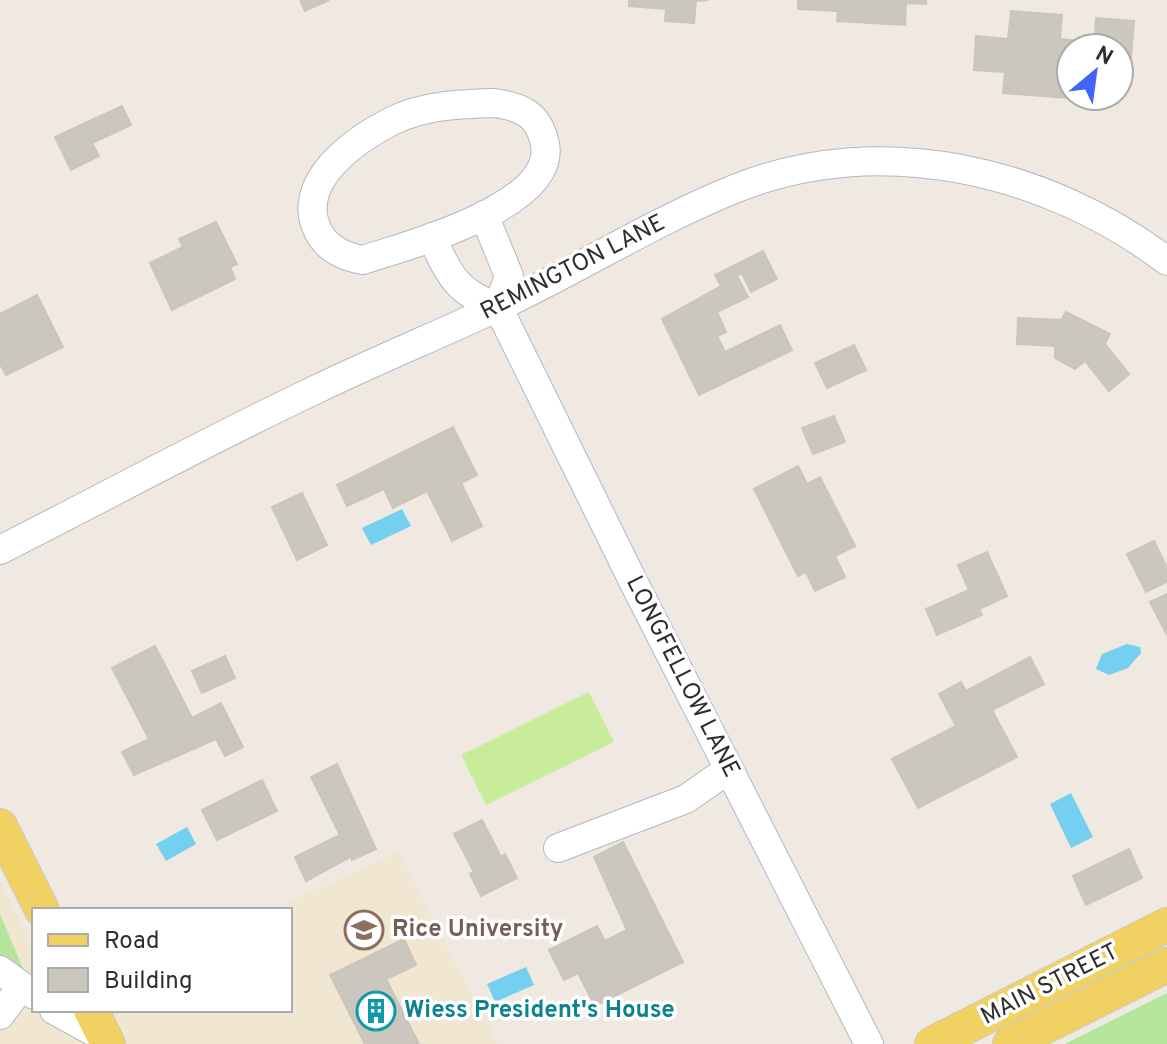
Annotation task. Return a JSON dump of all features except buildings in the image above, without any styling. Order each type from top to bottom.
[{"type":"main road","points":[[0,826],[41,908]]},
{"type":"main road","name":"MAIN STREET","points":[[932,1044],[1167,925]]},
{"type":"main road","name":"MAIN STREET","points":[[1010,1044],[1167,965]]},
{"type":"street","points":[[495,103],[523,107],[541,127],[546,146],[537,181],[484,215],[432,237],[363,260],[346,257],[322,239],[311,216],[315,186],[339,158],[368,134],[395,120],[429,108],[462,104],[495,103]]},
{"type":"street","name":"REMINGTON LANE","points":[[0,550],[314,390],[498,307],[684,211],[740,187],[790,171],[848,162],[921,163],[998,176],[1067,199],[1133,236],[1167,261]]},
{"type":"street","points":[[432,237],[450,278],[474,299],[498,307],[509,276],[484,215]]},
{"type":"street","name":"LONGFELLOW LANE","points":[[498,307],[869,1044]]},
{"type":"street","points":[[558,848],[686,799],[729,769]]},
{"type":"street","points":[[0,1015],[19,984]]},
{"type":"street","points":[[61,1012],[103,1024]]},
{"type":"shaded area","name":"Rice University","points":[[398,851],[498,1044],[0,1044],[0,881],[32,945],[32,1012],[292,1012],[292,908],[278,908]]},
{"type":"green space","points":[[589,692],[614,742],[486,805],[461,755]]},
{"type":"green space","points":[[0,914],[27,978],[0,958]]},
{"type":"green space","points":[[1167,993],[1167,1044],[1065,1044]]},
{"type":"water","points":[[402,509],[411,526],[371,545],[362,528]]},
{"type":"water","points":[[1127,644],[1140,647],[1141,653],[1128,668],[1109,675],[1096,669],[1102,654]]},
{"type":"water","points":[[1071,793],[1093,837],[1071,848],[1050,804]]},
{"type":"water","points":[[187,827],[196,844],[166,861],[156,844]]},
{"type":"water","points":[[526,967],[534,985],[495,1002],[487,984]]},
{"type":"place","name":"Rice University","points":[[364,930]]},
{"type":"place","name":"Wiess President's House","points":[[376,1011]]}]
